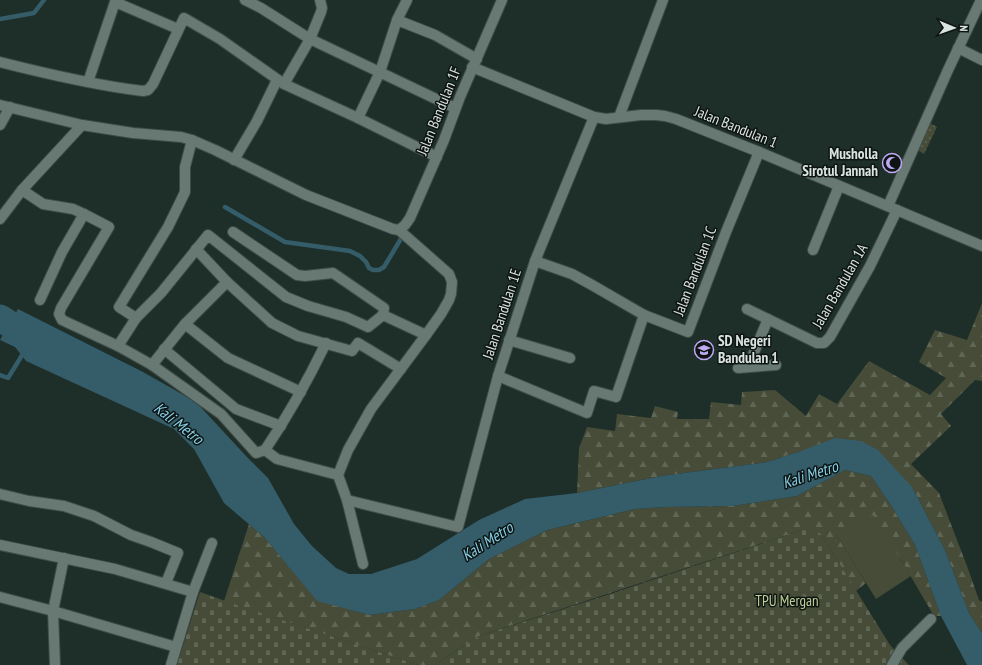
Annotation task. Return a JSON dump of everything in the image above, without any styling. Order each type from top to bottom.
[{"type":"street","points":[[245,0],[261,8],[310,39],[455,108]]},
{"type":"street","points":[[234,160],[281,82],[310,39],[321,12],[322,8],[320,0]]},
{"type":"street","points":[[358,118],[380,72],[397,20],[407,0]]},
{"type":"street","points":[[619,118],[662,0]]},
{"type":"street","points":[[892,208],[958,48],[981,0]]},
{"type":"street","name":"Jalan Bandulan 1F","points":[[399,230],[410,218],[475,63],[498,1]]},
{"type":"street","points":[[88,82],[115,2],[178,29]]},
{"type":"street","points":[[0,62],[88,82],[135,90],[148,90],[153,84],[184,18],[220,39],[281,82],[436,157]]},
{"type":"street","name":"Jalan Bandulan 1","points":[[397,20],[435,35],[475,63],[594,117],[606,119],[641,115],[665,116],[759,152],[982,246]]},
{"type":"street","points":[[958,48],[982,60]]},
{"type":"street","points":[[0,125],[5,106],[82,125],[132,133],[181,137],[192,140],[306,195],[399,230],[449,274],[452,282],[449,300],[426,335],[371,409],[348,450],[338,476],[347,500],[362,564]]},
{"type":"street","name":"Jalan Bandulan 1E","points":[[347,500],[458,527],[498,376],[535,261],[594,117]]},
{"type":"street","points":[[0,219],[22,190],[82,125]]},
{"type":"street","points":[[136,318],[119,307],[168,227],[186,192],[185,168],[192,140]]},
{"type":"street","name":"Jalan Bandulan 1C","points":[[535,261],[563,270],[582,279],[644,315],[688,332],[726,232],[759,152]]},
{"type":"street","points":[[813,250],[839,186]]},
{"type":"street","points":[[22,190],[43,204],[73,209],[109,228],[61,308],[59,314],[62,320],[118,346],[152,365],[221,414],[256,453],[265,450],[281,426],[301,392],[326,343]]},
{"type":"street","name":"Jalan Bandulan 1A","points":[[747,309],[817,342],[824,343],[830,337],[870,266],[892,208]]},
{"type":"street","points":[[40,300],[62,252],[84,214]]},
{"type":"street","points":[[118,346],[136,318],[161,293],[208,235],[286,296],[308,306],[346,317],[368,327],[383,314],[384,308],[333,273],[305,276],[297,274],[232,232]]},
{"type":"street","points":[[196,249],[227,282],[272,323],[298,336],[352,351],[358,343],[401,369]]},
{"type":"street","points":[[152,365],[185,324],[227,282]]},
{"type":"street","points":[[383,314],[426,335]]},
{"type":"street","points":[[498,376],[587,413],[594,391],[616,397],[644,315]]},
{"type":"street","points":[[768,319],[743,368],[776,365]]},
{"type":"street","points":[[185,324],[228,358],[301,392]]},
{"type":"street","points":[[509,340],[570,358]]},
{"type":"street","points":[[164,349],[236,409],[281,426]]},
{"type":"street","points":[[265,450],[277,459],[338,476]]},
{"type":"street","points":[[0,494],[29,501],[64,506],[94,516],[131,535],[178,553],[166,583]]},
{"type":"street","points":[[171,665],[194,592],[212,543]]},
{"type":"street","points":[[0,544],[115,569],[194,592]]},
{"type":"street","points":[[55,665],[53,611],[64,558]]},
{"type":"street","points":[[0,597],[176,647]]},
{"type":"street","points":[[892,665],[902,648],[931,619]]},
{"type":"green space","points":[[928,122],[937,127],[924,154],[916,149]]},
{"type":"green space","points":[[982,303],[982,381],[975,380],[941,414],[951,426],[911,464],[939,493],[979,600],[982,602],[982,633],[969,613],[945,550],[912,487],[801,451],[767,462],[661,476],[577,493],[579,448],[587,427],[615,431],[617,414],[651,418],[655,406],[678,412],[677,419],[709,419],[711,402],[741,405],[742,392],[775,390],[806,416],[819,394],[837,404],[869,361],[930,395],[946,378],[919,362],[935,330],[967,340]]},
{"type":"green space","points":[[845,470],[871,476],[892,507],[915,545],[941,616],[934,616],[900,558],[837,536],[866,583],[856,591],[821,534],[802,530],[479,636],[434,665],[418,665],[224,601],[249,524],[265,538],[317,600],[370,615],[415,609],[439,600],[489,559],[547,530],[635,509],[733,506],[797,496]]},
{"type":"green space","points":[[873,515],[911,576],[876,599],[837,536]]},
{"type":"green space","name":"TPU Mergan","points":[[813,529],[821,534],[890,645],[909,665],[434,665],[479,636],[802,530]]},
{"type":"green space","points":[[200,592],[231,603],[418,665],[177,665]]},
{"type":"water","points":[[18,309],[143,372],[196,402],[268,478],[294,524],[312,546],[336,568],[349,574],[371,574],[417,559],[479,520],[525,499],[577,493],[661,476],[767,462],[835,438],[861,441],[878,450],[912,487],[945,550],[969,613],[982,633],[982,665],[967,665],[941,616],[915,545],[871,476],[845,470],[797,496],[733,506],[635,509],[547,530],[489,559],[439,600],[415,609],[370,615],[317,601],[265,538],[224,503],[194,449],[174,429],[26,361],[15,347],[0,340]]},
{"type":"waterway","points":[[0,19],[34,13],[44,0]]},
{"type":"waterway","points":[[225,207],[285,242],[350,251],[360,256],[369,268],[373,270],[379,270],[384,267],[402,237]]},
{"type":"waterway","name":"Kali Metro","points":[[0,318],[42,343]]},
{"type":"waterway","points":[[0,375],[8,378],[24,352]]},
{"type":"place","name":"Musholla Sirotul Jannah","points":[[892,163]]},
{"type":"place","name":"SD Negeri Bandulan 1","points":[[704,350]]}]
